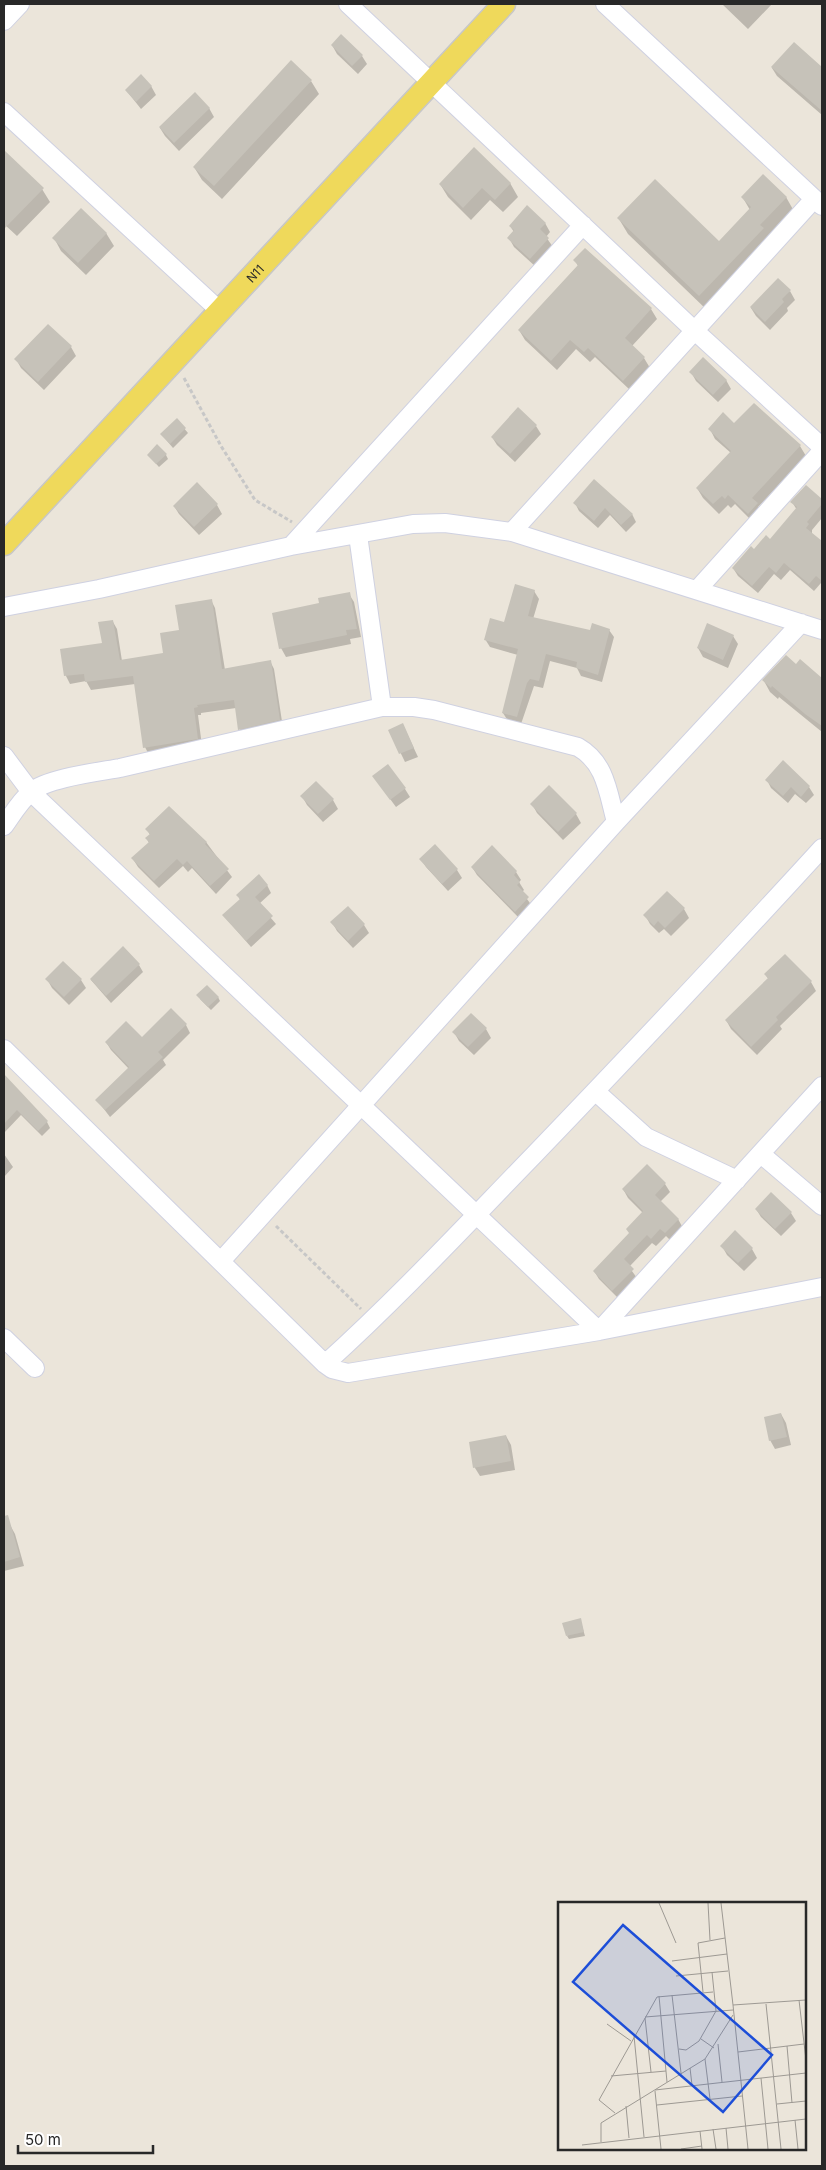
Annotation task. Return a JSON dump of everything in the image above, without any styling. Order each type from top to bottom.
[{"type":"main road","name":"N11","points":[[4,544],[504,4]]},
{"type":"street","points":[[4,21],[20,4]]},
{"type":"street","points":[[348,4],[822,447]]},
{"type":"street","points":[[512,532],[695,330],[818,202],[605,4]]},
{"type":"street","points":[[4,112],[219,310]]},
{"type":"street","points":[[291,546],[584,225]]},
{"type":"street","points":[[697,590],[822,451]]},
{"type":"street","points":[[4,606],[99,589],[291,546],[413,524],[445,523],[512,532],[822,630]]},
{"type":"street","points":[[358,535],[382,707]]},
{"type":"street","points":[[221,1261],[616,822],[800,623]]},
{"type":"street","points":[[4,826],[31,792],[45,785],[84,774],[120,768],[382,707],[414,707],[434,710],[578,747],[593,757],[599,766],[616,822]]},
{"type":"street","points":[[4,756],[31,792],[599,1331]]},
{"type":"street","points":[[326,1364],[373,1320],[476,1215],[681,1002],[822,848]]},
{"type":"street","points":[[4,1049],[332,1369],[348,1373],[599,1331],[822,1287]]},
{"type":"street","points":[[599,1331],[822,1086]]},
{"type":"street","points":[[595,1091],[646,1137],[737,1180]]},
{"type":"street","points":[[761,1154],[822,1206]]},
{"type":"street","points":[[4,1338],[36,1368]]},
{"type":"path","points":[[174,359],[221,446],[255,500],[305,530]]},
{"type":"path","points":[[264,1213],[373,1320]]},
{"type":"building","points":[[341,34],[363,55],[352,66],[331,45]]},
{"type":"building","points":[[794,42],[822,67],[822,111],[771,67]]},
{"type":"building","points":[[291,60],[312,80],[214,186],[193,167]]},
{"type":"building","points":[[141,74],[152,86],[136,102],[125,90]]},
{"type":"building","points":[[195,92],[210,108],[174,143],[159,127]]},
{"type":"building","points":[[474,147],[511,183],[495,200],[482,188],[463,208],[439,184]]},
{"type":"building","points":[[4,150],[44,188],[4,229]]},
{"type":"building","points":[[763,174],[787,197],[760,225],[764,228],[699,296],[617,218],[655,179],[719,241],[751,207],[741,197]]},
{"type":"building","points":[[527,205],[546,223],[540,229],[549,238],[530,259],[507,238],[514,230],[509,226]]},
{"type":"building","points":[[81,208],[107,233],[78,263],[52,238]]},
{"type":"building","points":[[585,248],[652,308],[625,338],[645,357],[623,381],[588,348],[584,352],[570,340],[551,361],[518,330],[578,265],[573,260]]},
{"type":"building","points":[[778,278],[791,290],[782,299],[784,302],[765,322],[750,307]]},
{"type":"building","points":[[48,324],[72,346],[38,382],[14,359]]},
{"type":"building","points":[[703,357],[727,380],[713,395],[689,372]]},
{"type":"building","points":[[754,403],[801,445],[752,498],[758,503],[748,514],[728,495],[725,499],[722,496],[713,504],[696,488],[731,451],[708,429],[723,412],[734,423]]},
{"type":"building","points":[[518,407],[537,425],[510,454],[491,437]]},
{"type":"building","points":[[177,418],[186,428],[170,444],[160,434]]},
{"type":"building","points":[[157,444],[167,454],[156,464],[147,455]]},
{"type":"building","points":[[594,479],[633,514],[621,525],[605,508],[594,521],[573,503]]},
{"type":"building","points":[[197,482],[218,504],[194,527],[173,506]]},
{"type":"building","points":[[806,485],[822,499],[822,504],[807,522],[809,524],[806,528],[822,541],[822,581],[816,576],[809,584],[784,563],[776,573],[769,567],[752,586],[732,568],[751,546],[754,549],[766,535],[770,539],[797,507],[790,502]]},
{"type":"building","points":[[515,584],[535,590],[528,616],[590,630],[592,623],[610,629],[598,675],[576,668],[577,662],[546,654],[539,681],[530,679],[527,683],[517,717],[502,713],[518,649],[484,640],[490,618],[504,622]]},
{"type":"building","points":[[350,592],[357,629],[346,630],[347,635],[279,649],[272,613],[319,603],[318,598]]},
{"type":"building","points":[[212,599],[222,669],[271,660],[280,720],[238,730],[234,700],[197,705],[198,707],[194,708],[198,739],[143,748],[133,676],[85,682],[84,674],[64,676],[60,649],[102,643],[98,622],[113,620],[120,660],[163,653],[160,633],[179,630],[175,605]]},
{"type":"building","points":[[707,623],[734,635],[723,660],[697,648]]},
{"type":"building","points":[[786,655],[796,664],[800,659],[822,678],[822,726],[762,680]]},
{"type":"building","points":[[403,723],[414,748],[399,754],[388,730]]},
{"type":"building","points":[[783,760],[810,786],[801,797],[791,787],[783,796],[765,780]]},
{"type":"building","points":[[388,764],[406,788],[390,800],[372,776]]},
{"type":"building","points":[[316,781],[334,799],[318,814],[300,796]]},
{"type":"building","points":[[549,785],[577,813],[558,832],[530,804]]},
{"type":"building","points":[[169,806],[207,842],[205,844],[229,869],[210,886],[187,861],[183,865],[177,859],[154,881],[131,858],[149,842],[145,838],[150,834],[145,829]]},
{"type":"building","points":[[435,844],[458,869],[442,884],[419,859]]},
{"type":"building","points":[[492,845],[517,871],[514,875],[520,882],[517,885],[529,897],[515,912],[471,867]]},
{"type":"building","points":[[259,874],[268,885],[255,897],[273,916],[246,941],[222,915],[240,899],[236,895]]},
{"type":"building","points":[[667,891],[685,908],[665,928],[658,921],[654,926],[643,915]]},
{"type":"building","points":[[348,906],[365,924],[348,941],[330,922]]},
{"type":"building","points":[[123,946],[140,964],[106,996],[90,979]]},
{"type":"building","points":[[785,954],[812,981],[776,1017],[778,1020],[751,1047],[725,1020],[768,978],[764,974]]},
{"type":"building","points":[[63,961],[82,979],[64,997],[45,979]]},
{"type":"building","points":[[207,985],[219,997],[208,1007],[196,995]]},
{"type":"building","points":[[171,1008],[187,1024],[158,1052],[163,1057],[105,1110],[95,1100],[129,1067],[105,1042],[126,1021],[142,1037]]},
{"type":"building","points":[[471,1013],[487,1028],[468,1047],[452,1032]]},
{"type":"building","points":[[4,1074],[48,1121],[38,1131],[17,1110],[4,1124]]},
{"type":"building","points":[[647,1164],[666,1183],[655,1195],[679,1219],[665,1233],[660,1229],[651,1239],[647,1235],[624,1259],[634,1269],[612,1291],[593,1271],[629,1233],[626,1229],[643,1211],[622,1189]]},
{"type":"building","points":[[771,1192],[792,1212],[775,1229],[755,1209]]},
{"type":"building","points":[[735,1230],[753,1248],[738,1263],[720,1246]]},
{"type":"building","points":[[781,1413],[787,1437],[769,1441],[764,1417]]},
{"type":"building","points":[[506,1435],[511,1461],[473,1468],[469,1442]]},
{"type":"building","points":[[8,1515],[20,1557],[4,1562],[4,1516]]},
{"type":"building","points":[[581,1618],[584,1632],[566,1636],[562,1623]]}]
